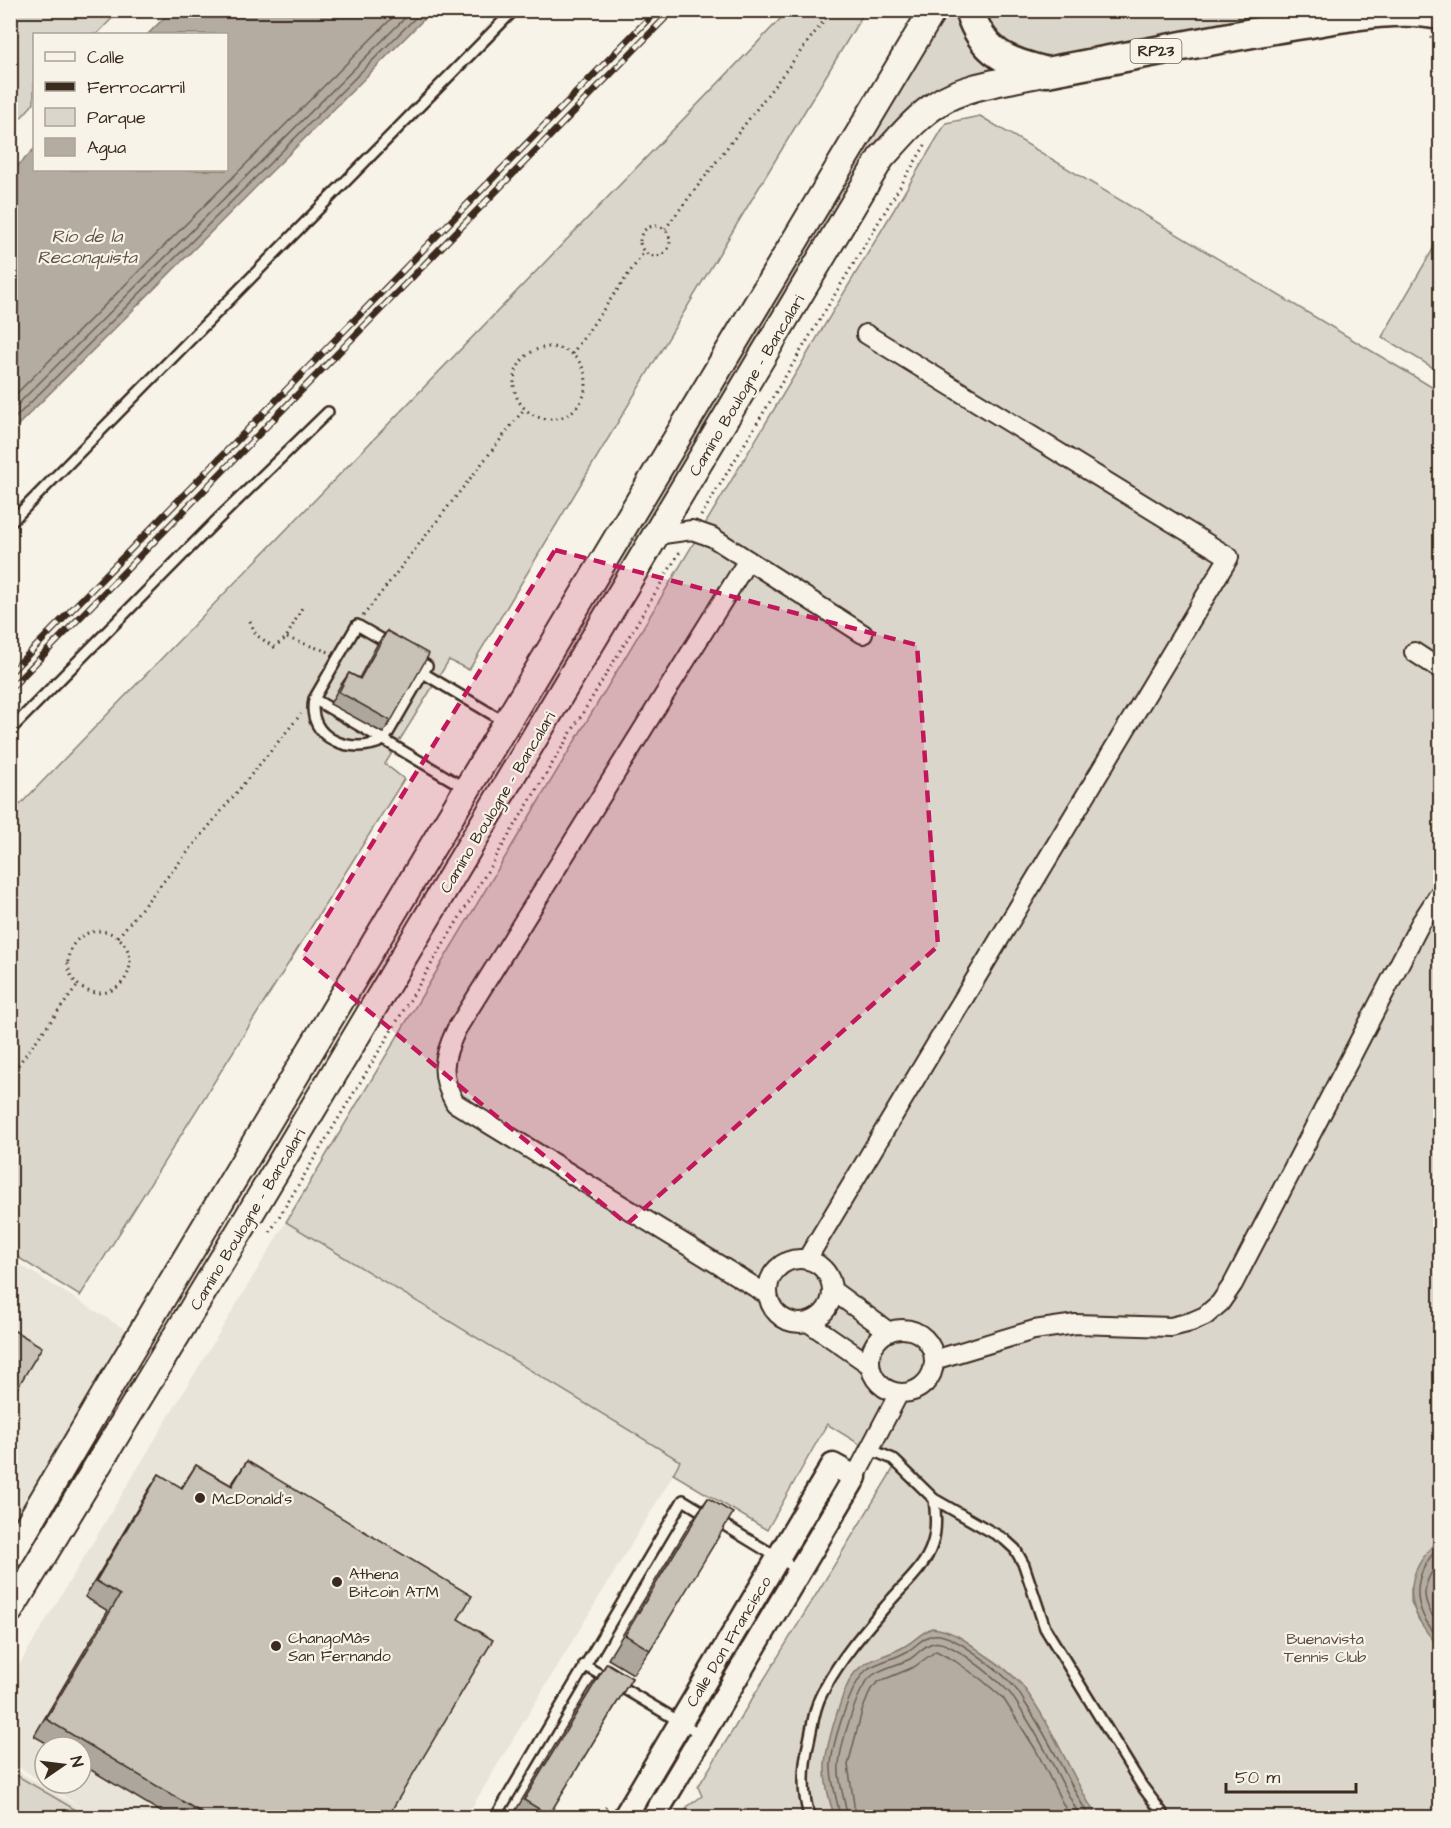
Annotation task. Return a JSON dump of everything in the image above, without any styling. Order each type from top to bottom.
[{"type":"main road","name":"Camino Boulogne - Bancalari","points":[[10,1556],[933,10]]},
{"type":"main road","name":"RP23","points":[[969,10],[974,23],[994,51],[1013,63],[1047,72],[1265,30],[1386,13],[1414,12],[1434,25]]},
{"type":"main road","points":[[1265,30],[1291,10]]},
{"type":"main road","name":"Camino Boulogne - Bancalari","points":[[10,1610],[145,1389],[881,158],[913,124],[937,103],[959,92],[1047,72]]},
{"type":"street","points":[[807,1259],[1229,557],[866,334]]},
{"type":"street","points":[[656,535],[692,530],[712,537],[863,634]]},
{"type":"street","points":[[748,560],[456,1030],[446,1051],[444,1068],[446,1083],[455,1103],[768,1295]]},
{"type":"street","points":[[1414,652],[1440,669]]},
{"type":"street","points":[[934,1360],[1034,1330],[1076,1324],[1172,1326],[1205,1316],[1220,1303],[1233,1284],[1420,924],[1440,892]]},
{"type":"street","points":[[807,1259],[817,1263],[825,1270],[832,1290],[831,1301],[818,1318],[797,1323],[786,1320],[771,1305],[768,1285],[779,1266],[787,1261],[807,1259]]},
{"type":"street","points":[[832,1290],[889,1332]]},
{"type":"street","points":[[808,1322],[870,1365]]},
{"type":"street","points":[[900,1329],[920,1334],[932,1350],[934,1360],[933,1371],[928,1381],[920,1388],[899,1393],[880,1384],[873,1375],[870,1365],[874,1345],[889,1332],[900,1329]]},
{"type":"street","points":[[855,1477],[899,1393]]},
{"type":"street","name":"Calle Don Francisco","points":[[624,1818],[832,1465],[855,1477],[653,1818]]},
{"type":"lane","points":[[10,523],[514,10]]},
{"type":"lane","points":[[10,730],[328,412]]},
{"type":"lane","points":[[397,648],[357,625],[314,699],[313,720],[331,739],[346,745],[364,746],[384,740],[427,666],[407,654]]},
{"type":"lane","points":[[423,673],[507,723]]},
{"type":"lane","points":[[314,699],[467,789]]},
{"type":"lane","points":[[868,1449],[893,1459],[934,1499],[1004,1539],[1015,1549],[1024,1565],[1045,1628],[1142,1786],[1166,1818]]},
{"type":"lane","points":[[810,1818],[803,1784],[805,1757],[816,1706],[841,1662],[922,1566],[933,1544],[936,1511],[934,1499]]},
{"type":"lane","points":[[495,1818],[683,1500],[800,1571]]},
{"type":"lane","points":[[584,1665],[702,1736]]},
{"type":"path","points":[[665,229],[826,18]]},
{"type":"path","points":[[1434,25],[1440,43]]},
{"type":"path","points":[[270,1232],[930,137]]},
{"type":"path","points":[[651,226],[665,229],[670,238],[666,252],[657,256],[644,252],[640,241],[643,231],[651,226]]},
{"type":"path","points":[[572,354],[644,252]]},
{"type":"path","points":[[549,346],[561,348],[572,354],[580,363],[586,385],[577,406],[568,414],[557,418],[535,415],[525,408],[518,399],[514,387],[519,364],[527,355],[549,346]]},
{"type":"path","points":[[357,625],[525,408]]},
{"type":"path","points":[[250,621],[256,635],[274,647],[286,638],[303,606]]},
{"type":"path","points":[[286,638],[339,655]]},
{"type":"path","points":[[118,937],[314,699]]},
{"type":"path","points":[[98,930],[118,937],[125,945],[131,964],[123,982],[116,989],[106,993],[86,991],[78,986],[71,977],[68,967],[68,956],[72,946],[88,932],[98,930]]},
{"type":"path","points":[[18,1065],[78,986]]},
{"type":"highlighted area","points":[[555,550],[917,645],[938,946],[627,1224],[302,956]]},
{"type":"shaded area","points":[[286,1222],[681,1462],[466,1817],[11,1817],[11,1767],[33,1780],[33,1795],[59,1795],[86,1811],[62,1795],[93,1795],[93,1735],[33,1735],[33,1776],[11,1762],[10,1680]]},
{"type":"shaded area","points":[[11,1259],[131,1333],[11,1532]]},
{"type":"green space","points":[[11,10],[119,11],[98,33],[33,33],[33,104],[11,129]]},
{"type":"green space","points":[[788,11],[865,11],[469,670],[449,660],[385,764],[404,779],[80,1296],[11,1253],[10,815]]},
{"type":"green space","points":[[939,11],[958,11],[994,67],[956,80],[914,106],[583,639],[571,652],[532,717],[523,724],[520,721]]},
{"type":"green space","points":[[981,11],[1276,11],[1254,22],[1049,56],[1029,54],[995,37]]},
{"type":"green space","name":"Buenavista Tennis Club","points":[[980,116],[1440,392],[1440,1538],[1433,1545],[1411,1588],[1411,1602],[1419,1620],[1440,1647],[1440,1817],[685,1817],[687,1807],[702,1796],[698,1787],[895,1466],[827,1424],[767,1530],[673,1474],[680,1461],[286,1222],[946,123]]},
{"type":"green space","points":[[1440,237],[1440,372],[1382,337]]},
{"type":"green space","points":[[10,1772],[33,1785],[33,1795],[50,1795],[88,1817],[11,1817]]},
{"type":"water","name":"Río de la Reconquista","points":[[172,10],[432,11],[11,432],[11,173],[33,150],[33,171],[228,171],[228,33],[149,33]]},
{"type":"water","points":[[1440,1538],[1440,1647],[1419,1620],[1413,1606],[1412,1592],[1413,1579],[1418,1565]]},
{"type":"water","points":[[932,1628],[952,1633],[964,1640],[1002,1667],[1021,1684],[1043,1716],[1097,1817],[835,1817],[827,1791],[825,1763],[836,1718],[849,1682],[864,1664],[898,1650]]},
{"type":"building","points":[[387,631],[429,654],[391,721],[339,692],[349,673],[360,679]]},
{"type":"building","points":[[10,1328],[42,1347],[10,1400]]},
{"type":"building","name":"ChangoMâs San Fernando","points":[[247,1461],[472,1596],[458,1619],[493,1640],[387,1818],[210,1818],[93,1747],[93,1735],[73,1735],[46,1719],[120,1595],[96,1581],[159,1474],[182,1488],[196,1465],[232,1486]]},
{"type":"building","points":[[708,1498],[733,1513],[650,1650],[625,1635]]},
{"type":"building","points":[[607,1663],[632,1678],[549,1815],[524,1800]]},
{"type":"railway","points":[[10,673],[657,10]]},
{"type":"railway","points":[[10,689],[673,10]]},
{"type":"place","name":"McDonald's","points":[[200,1498]]},
{"type":"place","name":"Athena Bitcoin ATM","points":[[337,1582]]},
{"type":"place","name":"ChangoMâs San Fernando","points":[[276,1646]]}]
